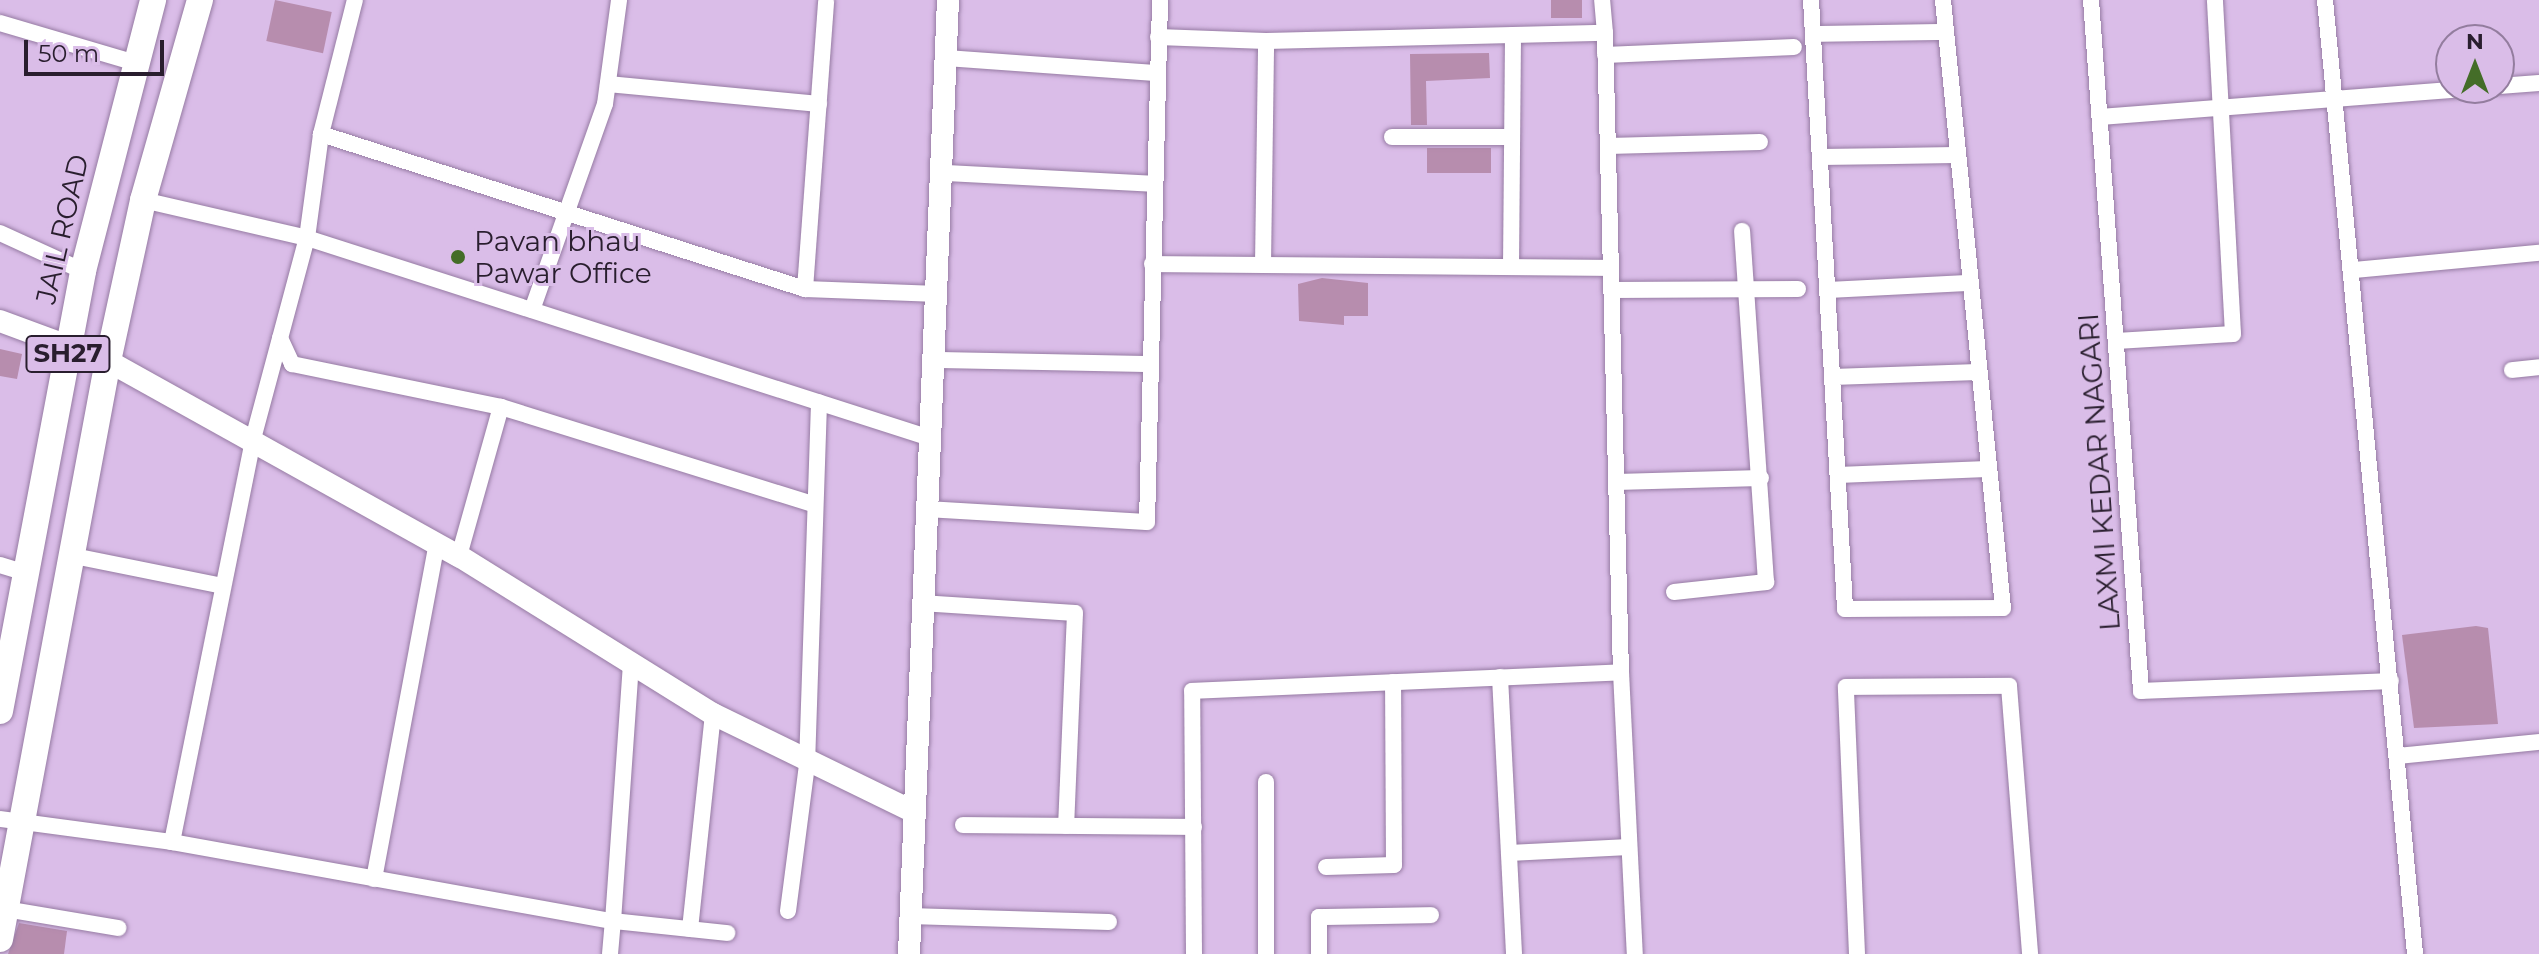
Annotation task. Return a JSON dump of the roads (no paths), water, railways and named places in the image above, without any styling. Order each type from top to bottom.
[{"type":"main road","name":"JAIL ROAD","points":[[0,711],[30,574],[83,271],[153,0]]},
{"type":"main road","points":[[0,939],[5,909],[9,821],[69,555],[143,200],[200,0]]},
{"type":"street","points":[[172,842],[253,439],[307,238],[321,134],[355,0]]},
{"type":"street","points":[[532,310],[608,84],[619,0]]},
{"type":"street","points":[[805,289],[826,1],[809,0]]},
{"type":"street","points":[[909,954],[921,603],[945,173],[948,0]]},
{"type":"street","points":[[926,509],[1147,522],[1160,0]]},
{"type":"street","points":[[1602,0],[1621,672],[1635,954]]},
{"type":"street","points":[[1811,0],[1845,609],[2003,608],[1967,283],[1943,0]]},
{"type":"street","name":"LAXMI KEDAR NAGARI","points":[[2091,0],[2141,691],[2391,681]]},
{"type":"street","points":[[2116,341],[2233,334],[2215,0]]},
{"type":"street","points":[[2325,0],[2339,101],[2415,954]]},
{"type":"street","points":[[0,23],[136,63]]},
{"type":"street","points":[[1813,34],[1946,32]]},
{"type":"street","points":[[1158,37],[1266,41],[1605,33]]},
{"type":"street","points":[[1511,267],[1513,35]]},
{"type":"street","points":[[1263,265],[1266,41]]},
{"type":"street","points":[[1605,55],[1794,47]]},
{"type":"street","points":[[947,58],[1157,73]]},
{"type":"street","points":[[2515,85],[2539,83]]},
{"type":"street","points":[[608,84],[819,104]]},
{"type":"street","points":[[2100,117],[2435,92]]},
{"type":"street","points":[[321,134],[565,216],[805,289],[938,294]]},
{"type":"street","points":[[1392,137],[1512,137]]},
{"type":"street","points":[[1608,146],[1760,142]]},
{"type":"street","points":[[1820,157],[1955,155]]},
{"type":"street","points":[[945,173],[1154,184]]},
{"type":"street","points":[[143,200],[307,238],[930,438]]},
{"type":"street","points":[[1674,592],[1766,582],[1742,231]]},
{"type":"street","points":[[0,233],[83,271]]},
{"type":"street","points":[[2354,270],[2539,253]]},
{"type":"street","points":[[1152,264],[1611,268]]},
{"type":"street","points":[[1828,290],[1967,283]]},
{"type":"street","points":[[1611,290],[1747,286],[1798,289]]},
{"type":"street","points":[[0,321],[108,361],[437,543],[713,714],[807,765],[912,811]]},
{"type":"street","points":[[280,338],[292,364],[501,407],[812,504]]},
{"type":"street","points":[[935,360],[1150,364]]},
{"type":"street","points":[[2512,370],[2539,367]]},
{"type":"street","points":[[1833,377],[1977,372]]},
{"type":"street","points":[[788,911],[807,765],[812,504],[819,402]]},
{"type":"street","points":[[459,556],[501,407]]},
{"type":"street","points":[[1838,475],[1987,469]]},
{"type":"street","points":[[1616,482],[1761,478]]},
{"type":"street","points":[[374,879],[437,543]]},
{"type":"street","points":[[69,555],[223,586]]},
{"type":"street","points":[[0,565],[30,574]]},
{"type":"street","points":[[921,603],[1075,613],[1066,826]]},
{"type":"street","points":[[610,954],[631,666]]},
{"type":"street","points":[[1194,954],[1192,691],[1621,672]]},
{"type":"street","points":[[1500,677],[1514,954]]},
{"type":"street","points":[[1326,867],[1394,865],[1393,682]]},
{"type":"street","points":[[1857,954],[1846,687],[2009,686],[2030,954]]},
{"type":"street","points":[[690,929],[713,714]]},
{"type":"street","points":[[2398,756],[2539,742]]},
{"type":"street","points":[[1266,782],[1266,954]]},
{"type":"street","points":[[9,821],[172,842],[613,921],[727,933]]},
{"type":"street","points":[[963,825],[1194,827]]},
{"type":"street","points":[[1509,853],[1629,847]]},
{"type":"street","points":[[5,909],[118,928]]},
{"type":"street","points":[[1319,954],[1319,917],[1431,915]]},
{"type":"street","points":[[909,916],[1109,922]]},
{"type":"place","name":"Pavan bhau Pawar Office","points":[[458,257]]}]
